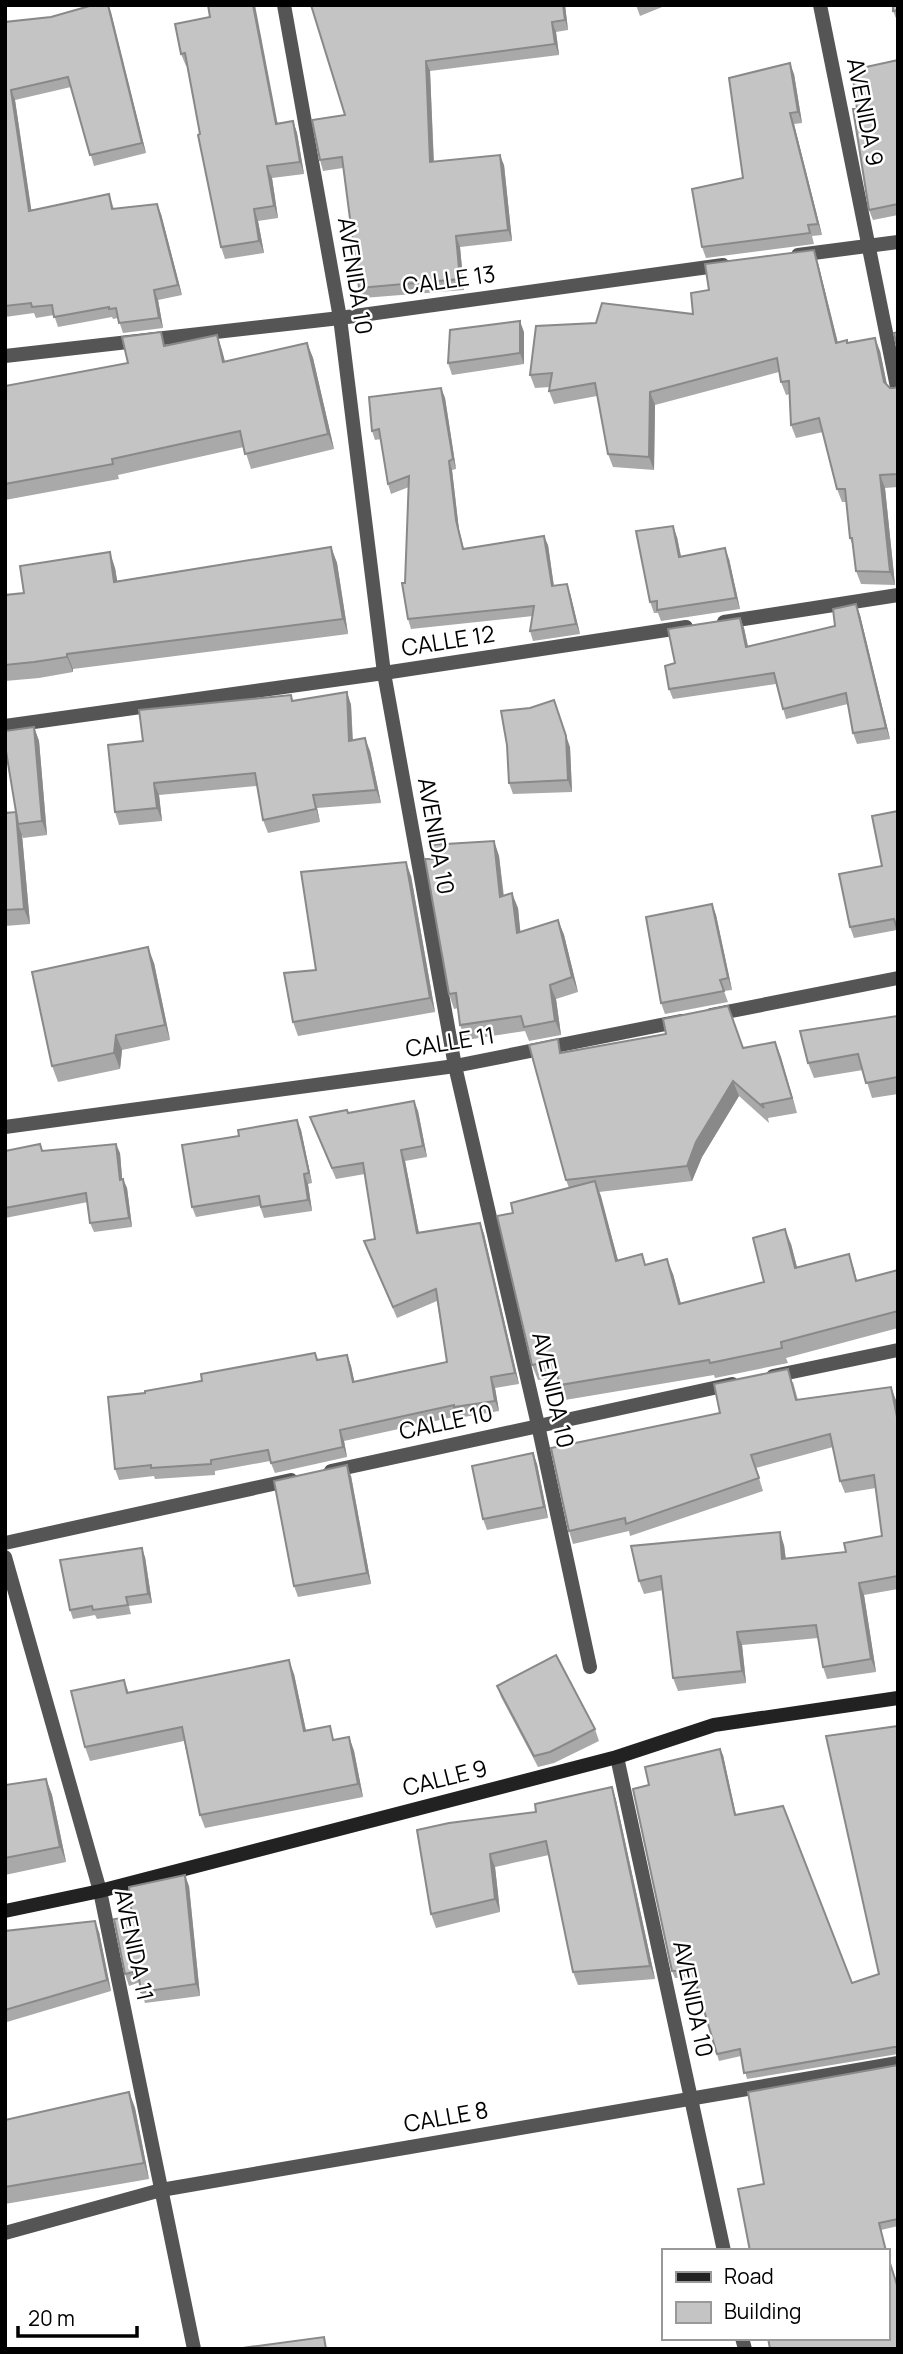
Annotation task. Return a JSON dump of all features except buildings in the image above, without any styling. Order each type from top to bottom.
[{"type":"street","name":"AVENIDA 10","points":[[284,5],[340,318],[384,673],[454,1066],[538,1425],[590,1667]]},
{"type":"street","name":"AVENIDA 9","points":[[820,5],[898,392]]},
{"type":"street","points":[[787,256],[898,242]]},
{"type":"street","name":"CALLE 13","points":[[5,356],[340,318],[733,264]]},
{"type":"street","name":"CALLE 12","points":[[5,726],[384,673],[898,595]]},
{"type":"street","name":"CALLE 11","points":[[5,1127],[454,1066],[898,978]]},
{"type":"street","name":"CALLE 10","points":[[5,1543],[538,1425],[898,1350]]},
{"type":"street","name":"AVENIDA 11","points":[[5,1557],[100,1891],[194,2349]]},
{"type":"street","name":"CALLE 9","points":[[5,1911],[100,1891],[617,1757],[714,1725],[898,1698]]},
{"type":"street","name":"AVENIDA 10","points":[[617,1757],[724,2249]]},
{"type":"street","name":"CALLE 8","points":[[5,2233],[161,2190],[898,2063]]}]
